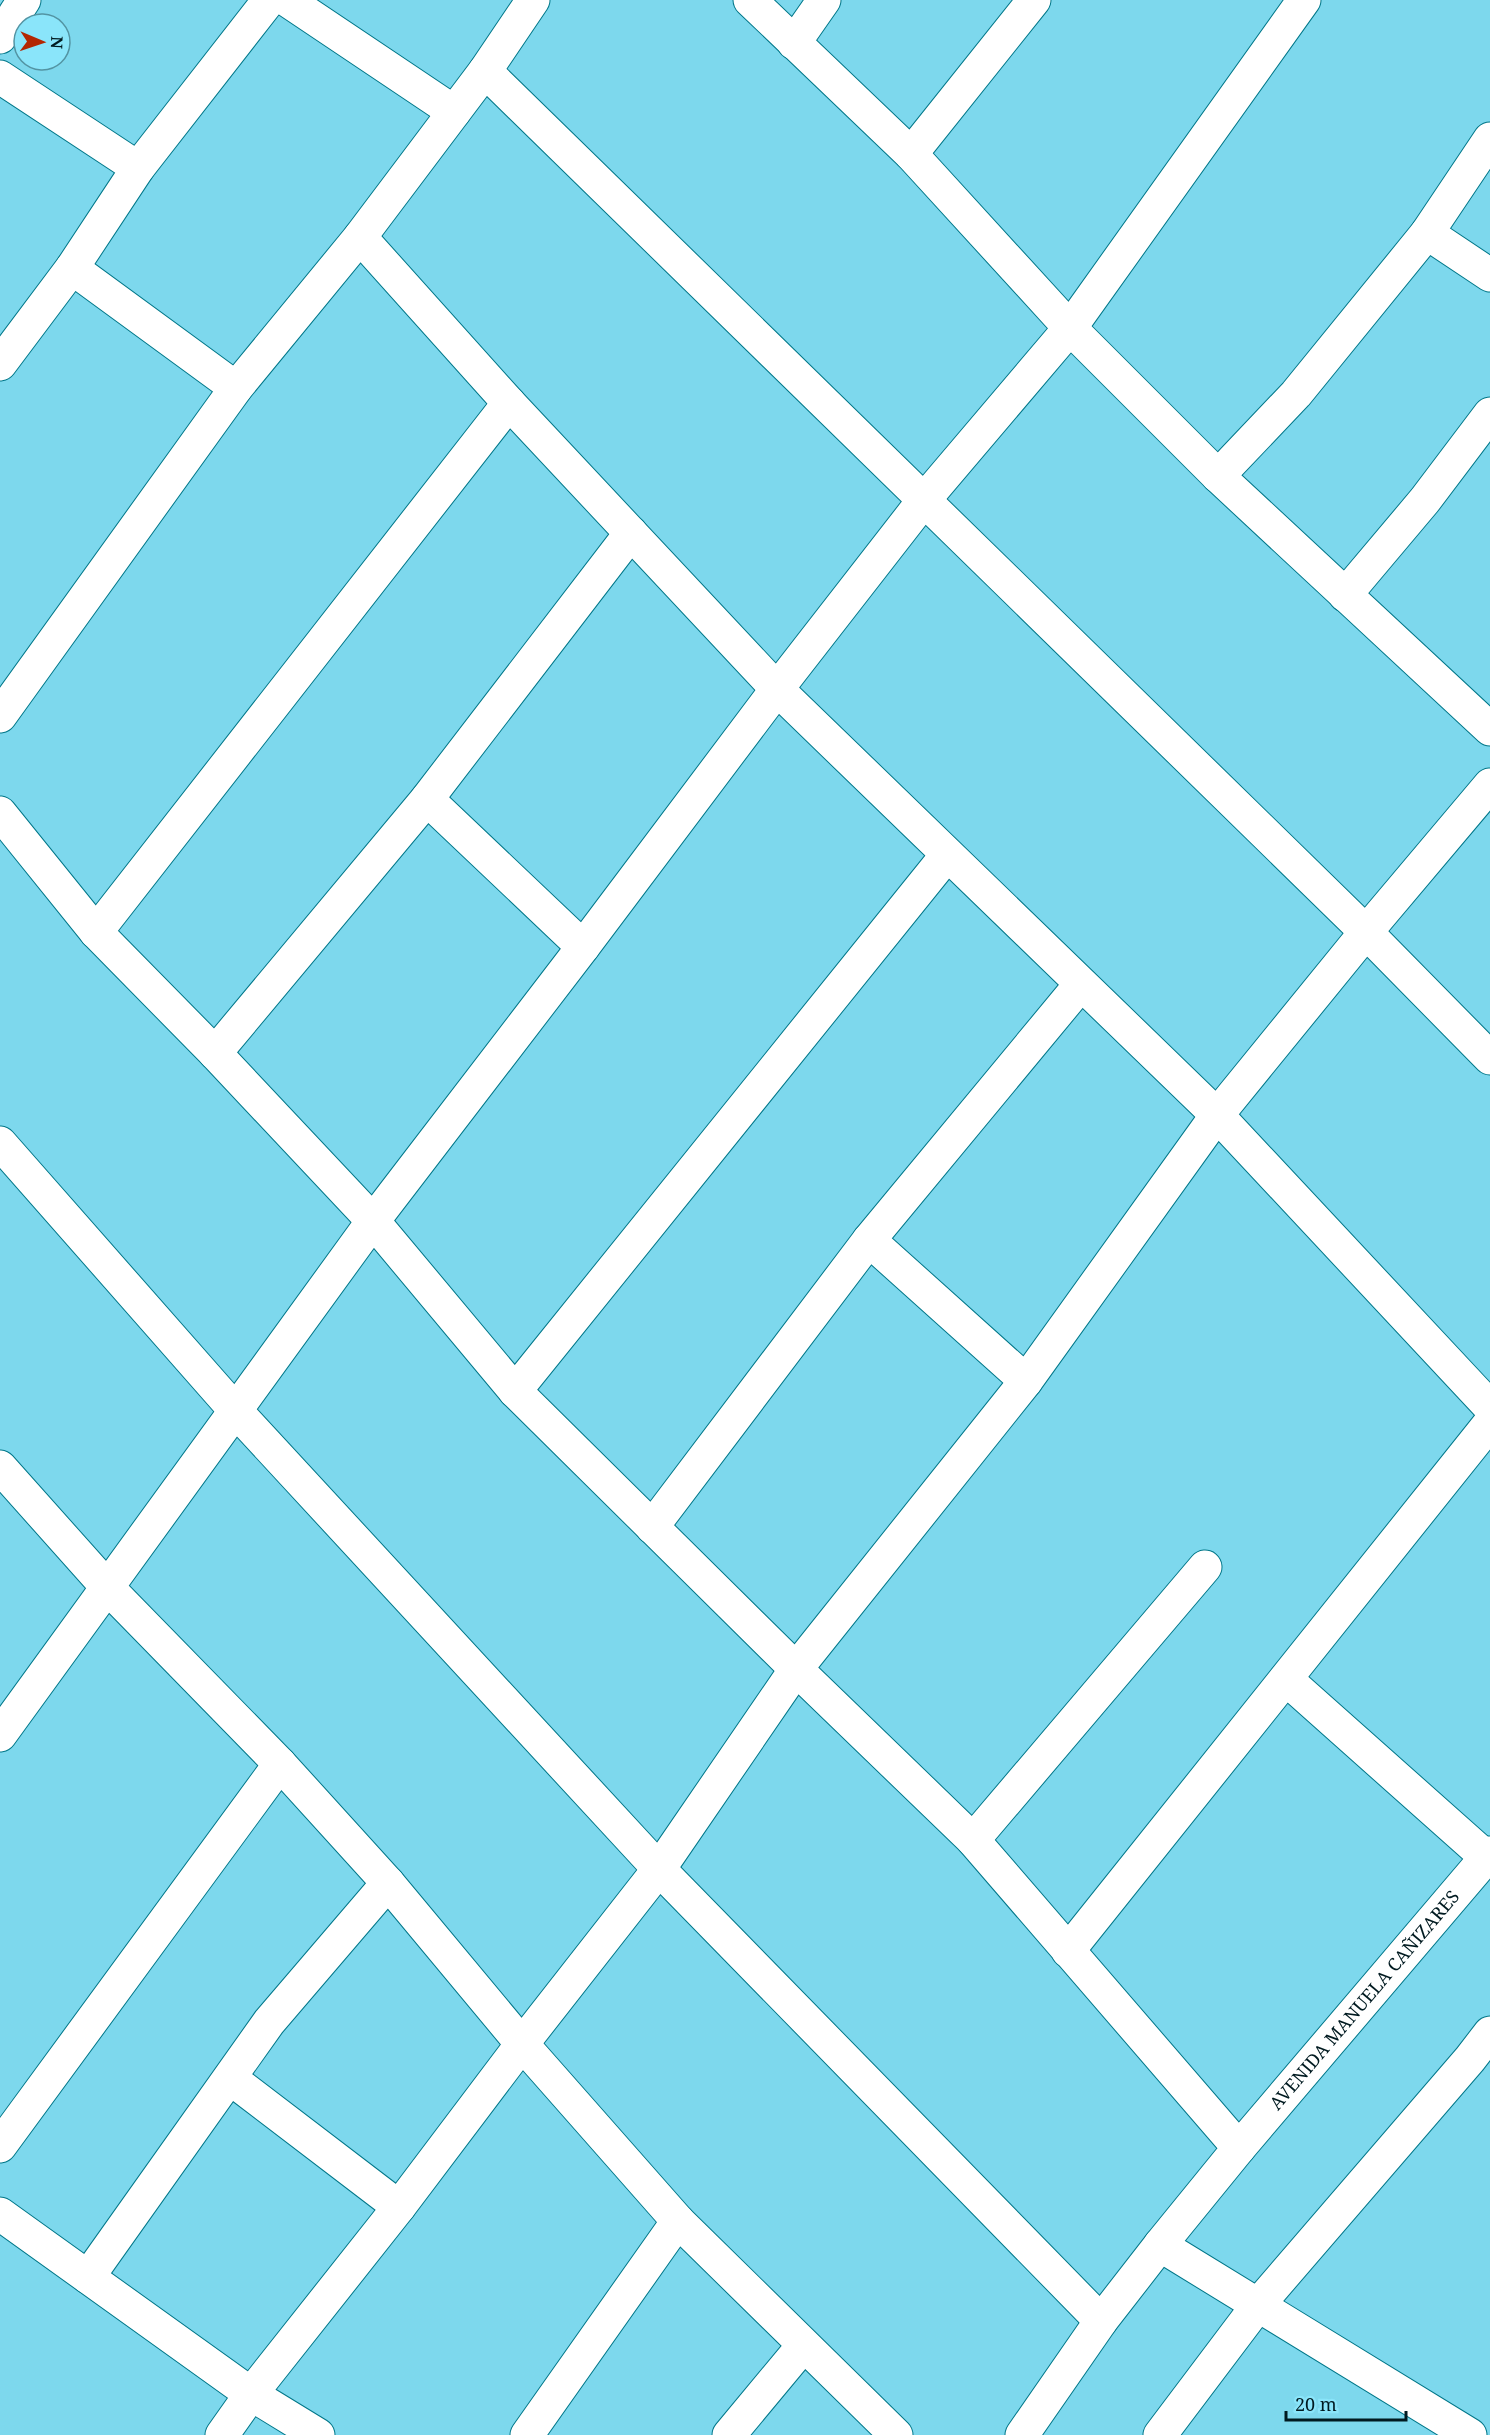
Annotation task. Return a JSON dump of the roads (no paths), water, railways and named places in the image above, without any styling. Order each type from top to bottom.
[{"type":"street","points":[[0,37],[24,0]]},
{"type":"street","points":[[0,364],[72,268],[138,168],[269,0]]},
{"type":"street","points":[[286,0],[454,112]]},
{"type":"street","points":[[0,716],[236,388],[360,237],[485,71],[534,0]]},
{"type":"street","points":[[750,0],[911,154],[1070,328],[1218,476],[1490,729]]},
{"type":"street","points":[[794,43],[824,0]]},
{"type":"street","points":[[911,154],[1034,0]]},
{"type":"street","points":[[0,1735],[373,1221],[777,689],[924,500],[1070,328],[1304,0]]},
{"type":"street","points":[[485,71],[1366,932],[1490,1058]]},
{"type":"street","points":[[0,77],[138,168]]},
{"type":"street","points":[[1218,476],[1296,394],[1427,233],[1490,139]]},
{"type":"street","points":[[1427,233],[1490,275]]},
{"type":"street","points":[[360,237],[509,403],[777,689],[1217,1115],[1490,1407]]},
{"type":"street","points":[[72,268],[236,388]]},
{"type":"street","points":[[96,932],[509,403]]},
{"type":"street","points":[[1346,595],[1425,500],[1490,414]]},
{"type":"street","points":[[215,1053],[427,799],[631,533]]},
{"type":"street","points":[[222,2435],[251,2394],[399,2207],[658,1869],[796,1669],[1026,1382],[1217,1115],[1366,932],[1489,791]]},
{"type":"street","points":[[427,799],[583,947]]},
{"type":"street","points":[[0,813],[96,932],[215,1053],[373,1221],[515,1391],[796,1669],[973,1840],[1239,2148]]},
{"type":"street","points":[[515,1391],[946,855]]},
{"type":"street","points":[[652,1527],[869,1240],[1081,984]]},
{"type":"street","points":[[0,1143],[235,1410],[658,1869],[1101,2321]]},
{"type":"street","points":[[869,1240],[1026,1382]]},
{"type":"street","points":[[1068,1951],[1490,1423]]},
{"type":"street","points":[[0,1467],[108,1588],[280,1764],[388,1883],[522,2044],[678,2221],[896,2435]]},
{"type":"street","points":[[973,1840],[1205,1567]]},
{"type":"street","points":[[1286,1679],[1488,1856]]},
{"type":"street","points":[[0,2146],[280,1764]]},
{"type":"street","name":"AVENIDA MANUELA CAÑIZARES","points":[[1160,2245],[1239,2148],[1488,1856]]},
{"type":"street","points":[[88,2277],[269,2022],[388,1883]]},
{"type":"street","points":[[1160,2435],[1258,2305],[1490,2033]]},
{"type":"street","points":[[230,2078],[399,2207]]},
{"type":"street","points":[[0,2214],[251,2394],[318,2435]]},
{"type":"street","points":[[527,2435],[678,2221]]},
{"type":"street","points":[[1022,2435],[1101,2321],[1160,2245],[1470,2435]]},
{"type":"street","points":[[729,2435],[803,2346]]}]
